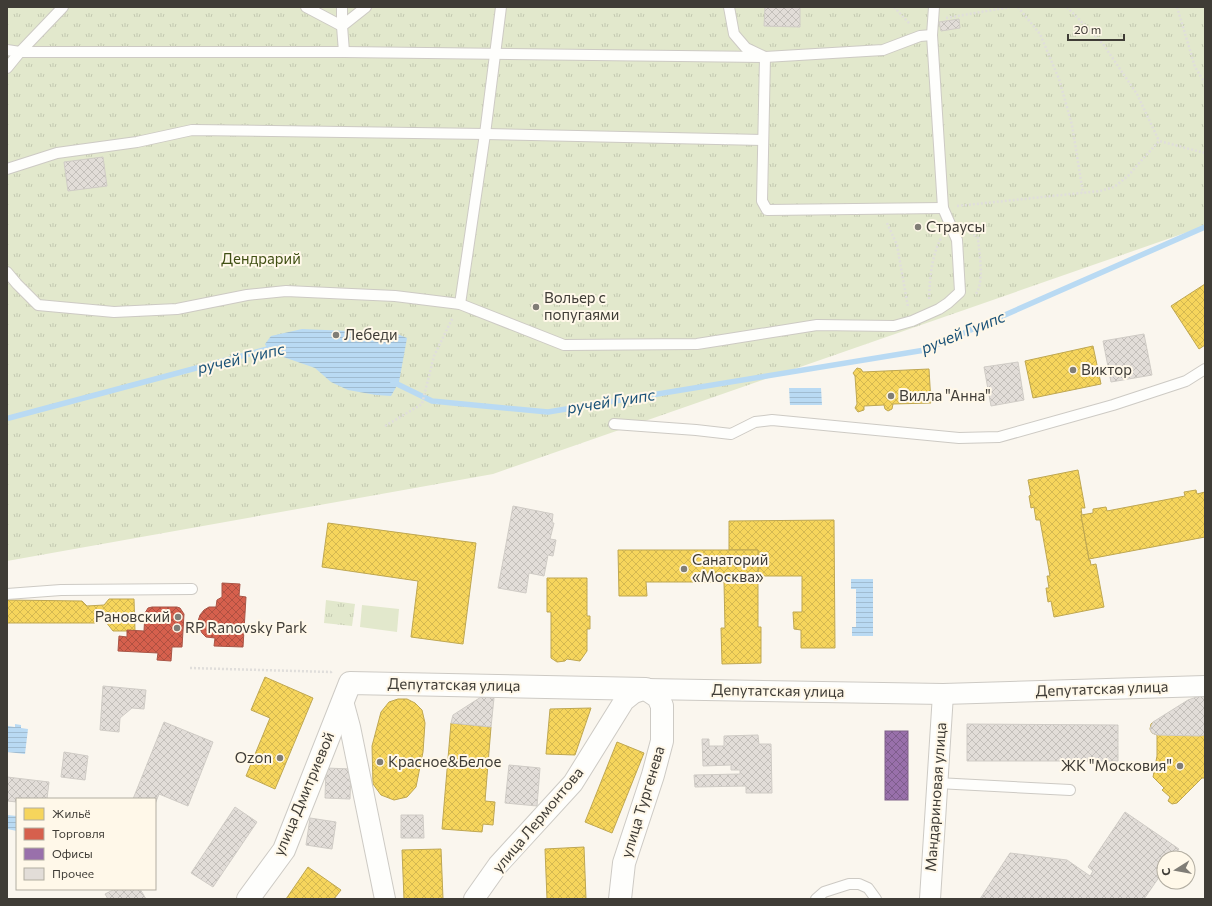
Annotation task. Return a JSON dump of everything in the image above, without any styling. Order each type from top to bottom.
[{"type":"street","name":"Депутатская улица","points":[[347,692],[646,688],[943,694],[1205,686]]},
{"type":"street","name":"улица Лермонтова","points":[[474,899],[498,865],[573,783],[624,701],[634,693],[646,688]]},
{"type":"street","name":"улица Тургенева","points":[[620,899],[624,863],[653,775],[662,740],[662,706],[658,697],[646,688]]},
{"type":"street","name":"улица Дмитриевой","points":[[248,899],[284,850],[347,692]]},
{"type":"street","points":[[347,692],[350,727],[385,899]]},
{"type":"street","name":"Мандариновая улица","points":[[930,899],[936,783],[943,694]]},
{"type":"lane","points":[[7,68],[20,52],[64,7]]},
{"type":"lane","points":[[306,7],[342,26]]},
{"type":"lane","points":[[342,7],[344,52]]},
{"type":"lane","points":[[342,26],[366,7]]},
{"type":"lane","points":[[460,304],[485,134],[501,7]]},
{"type":"lane","points":[[729,7],[734,34],[746,48],[765,57]]},
{"type":"lane","points":[[7,272],[38,305],[114,312],[177,309],[247,295],[286,291],[395,296],[460,304],[564,345],[697,344],[817,325],[894,326],[912,321],[940,309],[960,292],[957,240],[943,208],[932,35],[934,7]]},
{"type":"lane","points":[[7,50],[20,52],[344,52],[495,55],[765,57],[883,50],[920,36],[932,35]]},
{"type":"lane","points":[[765,57],[762,201],[767,210],[943,208]]},
{"type":"lane","points":[[7,169],[57,153],[137,142],[192,130],[763,140]]},
{"type":"lane","points":[[614,424],[731,434],[755,422],[772,420],[959,438],[999,437],[1113,405],[1179,384],[1205,369]]},
{"type":"lane","points":[[7,594],[61,590],[192,589]]},
{"type":"lane","points":[[936,783],[1070,790]]},
{"type":"lane","points":[[816,899],[824,892],[849,884],[859,884],[868,888],[876,899]]},
{"type":"path","points":[[894,7],[920,36]]},
{"type":"path","points":[[934,20],[1010,7]]},
{"type":"path","points":[[1018,7],[1040,34],[1059,79],[1072,125],[1083,192]]},
{"type":"path","points":[[1067,7],[1103,44],[1137,94],[1159,141]]},
{"type":"path","points":[[1177,7],[1195,67],[1205,83]]},
{"type":"path","points":[[943,208],[1100,190],[1114,187],[1128,176],[1159,141]]},
{"type":"path","points":[[1159,141],[1205,153]]},
{"type":"path","points":[[880,209],[897,245],[907,302],[912,321]]},
{"type":"path","points":[[928,314],[930,276],[936,247],[949,222]]},
{"type":"path","points":[[948,303],[973,297],[978,291],[980,276],[978,238],[968,232]]},
{"type":"path","points":[[385,426],[422,404],[434,356],[460,304]]},
{"type":"path","points":[[190,668],[331,672]]},
{"type":"green space","name":"Дендрарий","points":[[7,7],[1205,7],[1205,226],[493,474],[7,561]]},
{"type":"green space","points":[[326,600],[355,604],[352,626],[324,623]]},
{"type":"green space","points":[[362,605],[399,609],[397,632],[360,627]]},
{"type":"water","points":[[302,329],[395,333],[407,338],[399,382],[391,396],[348,390],[331,382],[315,368],[269,352],[265,344],[271,336]]},
{"type":"water","points":[[789,388],[821,388],[822,405],[790,405]]},
{"type":"water","points":[[851,579],[873,579],[873,636],[852,636],[852,627],[856,627],[856,589],[851,589]]},
{"type":"water","points":[[15,724],[21,725],[21,728],[28,729],[25,754],[7,752],[8,726],[15,727]]},
{"type":"water","points":[[7,815],[16,816],[16,831],[7,829]]},
{"type":"building: Жильё","points":[[1205,284],[1205,345],[1199,349],[1171,306]]},
{"type":"building: Жильё","points":[[1093,346],[1101,384],[1033,398],[1025,361]]},
{"type":"building: Жильё","points":[[857,368],[861,369],[863,372],[929,369],[931,403],[893,404],[892,409],[888,411],[885,409],[884,405],[864,406],[864,410],[858,412],[855,408],[857,404],[855,376],[853,373]]},
{"type":"building: Жильё","points":[[1078,470],[1085,508],[1081,508],[1081,515],[1089,560],[1091,565],[1096,564],[1104,607],[1054,617],[1051,601],[1048,602],[1046,588],[1049,588],[1047,576],[1050,576],[1040,520],[1036,520],[1034,507],[1031,508],[1029,496],[1031,495],[1028,480]]},
{"type":"building: Жильё","points":[[1196,490],[1197,494],[1205,492],[1205,537],[1089,559],[1081,515],[1093,513],[1093,509],[1106,507],[1107,511],[1185,496],[1184,492]]},
{"type":"building: Жильё","points":[[834,520],[835,648],[801,648],[801,630],[794,629],[793,612],[802,612],[802,576],[758,576],[758,550],[729,550],[729,521]]},
{"type":"building: Жильё","points":[[328,523],[476,543],[463,644],[411,637],[418,581],[322,567]]},
{"type":"building: Жильё","points":[[618,550],[758,550],[758,627],[761,627],[761,663],[722,664],[721,628],[725,628],[724,582],[646,582],[647,596],[619,596]]},
{"type":"building: Жильё","points":[[547,578],[587,578],[587,616],[590,616],[590,629],[587,629],[587,651],[580,661],[567,659],[565,661],[557,662],[551,658],[551,612],[547,612]]},
{"type":"building: Жильё","points":[[109,599],[134,599],[135,631],[113,631],[102,617],[95,623],[7,623],[7,600],[82,601],[87,606],[104,605]]},
{"type":"building: Жильё","points":[[265,677],[313,698],[275,789],[246,776],[270,718],[251,710]]},
{"type":"building: Жильё","points":[[398,699],[407,699],[415,703],[422,710],[425,723],[423,752],[416,787],[407,797],[394,800],[381,795],[373,784],[372,746],[381,712],[389,702]]},
{"type":"building: Жильё","points":[[591,708],[575,755],[546,754],[550,709]]},
{"type":"building: Жильё","name":"ЖК \"Московия\"","points":[[1205,720],[1205,778],[1202,778],[1177,803],[1172,804],[1168,801],[1170,797],[1162,790],[1164,788],[1153,777],[1157,756],[1157,735],[1152,733],[1150,729],[1151,724],[1153,722]]},
{"type":"building: Жильё","points":[[451,723],[491,727],[485,801],[495,802],[493,825],[483,824],[482,832],[442,829]]},
{"type":"building: Жильё","points":[[617,742],[644,753],[612,833],[585,822]]},
{"type":"building: Жильё","points":[[584,847],[586,899],[547,899],[545,849]]},
{"type":"building: Жильё","points":[[441,849],[443,899],[404,899],[402,850]]},
{"type":"building: Жильё","points":[[308,867],[341,890],[334,899],[286,899]]},
{"type":"building: Торговля","points":[[222,583],[240,584],[239,596],[246,597],[243,647],[214,646],[215,638],[206,637],[199,627],[198,621],[200,615],[209,607],[216,607],[217,600],[222,597]]},
{"type":"building: Торговля","points":[[177,607],[180,608],[184,614],[182,647],[172,647],[171,661],[157,660],[158,653],[118,651],[119,636],[127,637],[127,630],[144,631],[145,613],[148,608]]},
{"type":"building: Офисы","points":[[885,731],[908,731],[908,800],[885,800]]},
{"type":"building: Прочее","points":[[765,7],[800,7],[800,27],[764,26]]},
{"type":"building: Прочее","points":[[959,19],[960,28],[941,31],[939,22]]},
{"type":"building: Прочее","points":[[103,157],[107,186],[68,191],[64,162]]},
{"type":"building: Прочее","points":[[1144,334],[1152,375],[1111,382],[1103,341]]},
{"type":"building: Прочее","points":[[1018,362],[1024,400],[991,406],[984,367]]},
{"type":"building: Прочее","points":[[513,506],[553,514],[552,523],[554,523],[550,539],[556,540],[553,556],[548,555],[544,576],[529,573],[526,593],[498,588]]},
{"type":"building: Прочее","points":[[103,686],[146,690],[144,709],[132,708],[120,718],[119,732],[100,730]]},
{"type":"building: Прочее","points":[[1205,694],[1205,735],[1157,735],[1152,733],[1150,729],[1153,722],[1188,700]]},
{"type":"building: Прочее","points":[[481,697],[494,698],[491,727],[451,723],[453,715]]},
{"type":"building: Прочее","points":[[164,722],[213,742],[188,806],[159,794],[156,802],[156,798],[133,798]]},
{"type":"building: Прочее","points":[[967,724],[1118,725],[1118,761],[967,761]]},
{"type":"building: Прочее","points":[[758,735],[759,744],[771,744],[772,793],[746,793],[746,786],[695,787],[694,775],[740,774],[740,770],[731,770],[731,765],[703,766],[702,739],[709,739],[709,746],[724,746],[724,736]]},
{"type":"building: Прочее","points":[[64,752],[88,756],[85,780],[61,777]]},
{"type":"building: Прочее","points":[[509,765],[540,768],[537,806],[505,803]]},
{"type":"building: Прочее","points":[[326,768],[351,769],[350,799],[325,798]]},
{"type":"building: Прочее","points":[[7,777],[49,782],[47,798],[16,798],[16,802],[7,801]]},
{"type":"building: Прочее","points":[[235,807],[257,822],[213,887],[191,873]]},
{"type":"building: Прочее","points":[[1125,812],[1179,849],[1156,850],[1156,882],[1144,899],[980,899],[1010,853],[1067,860],[1090,876],[1093,871],[1088,867]]},
{"type":"building: Прочее","points":[[401,815],[423,815],[424,838],[401,838]]},
{"type":"building: Прочее","points":[[310,818],[336,822],[332,849],[306,845]]},
{"type":"building: Прочее","points":[[113,890],[141,890],[146,899],[108,899],[105,894]]},
{"type":"waterway","name":"ручей Гуипс","points":[[393,382],[432,401],[548,412],[925,350],[1205,227]]},
{"type":"waterway","name":"ручей Гуипс","points":[[9,418],[275,347]]},
{"type":"place","name":"Страусы","points":[[918,227]]},
{"type":"place","name":"Вольер с попугаями","points":[[536,307]]},
{"type":"place","name":"Лебеди","points":[[336,335]]},
{"type":"place","name":"Виктор","points":[[1073,370]]},
{"type":"place","name":"Вилла \"Анна\"","points":[[891,396]]},
{"type":"place","name":"Санаторий «Москва»","points":[[684,569]]},
{"type":"place","name":"Рановский","points":[[178,617]]},
{"type":"place","name":"RP Ranovsky Park","points":[[177,628]]},
{"type":"place","name":"Ozon","points":[[280,758]]},
{"type":"place","name":"Красное&Белое","points":[[380,762]]},
{"type":"place","name":"ЖК \"Московия\"","points":[[1180,766]]}]
